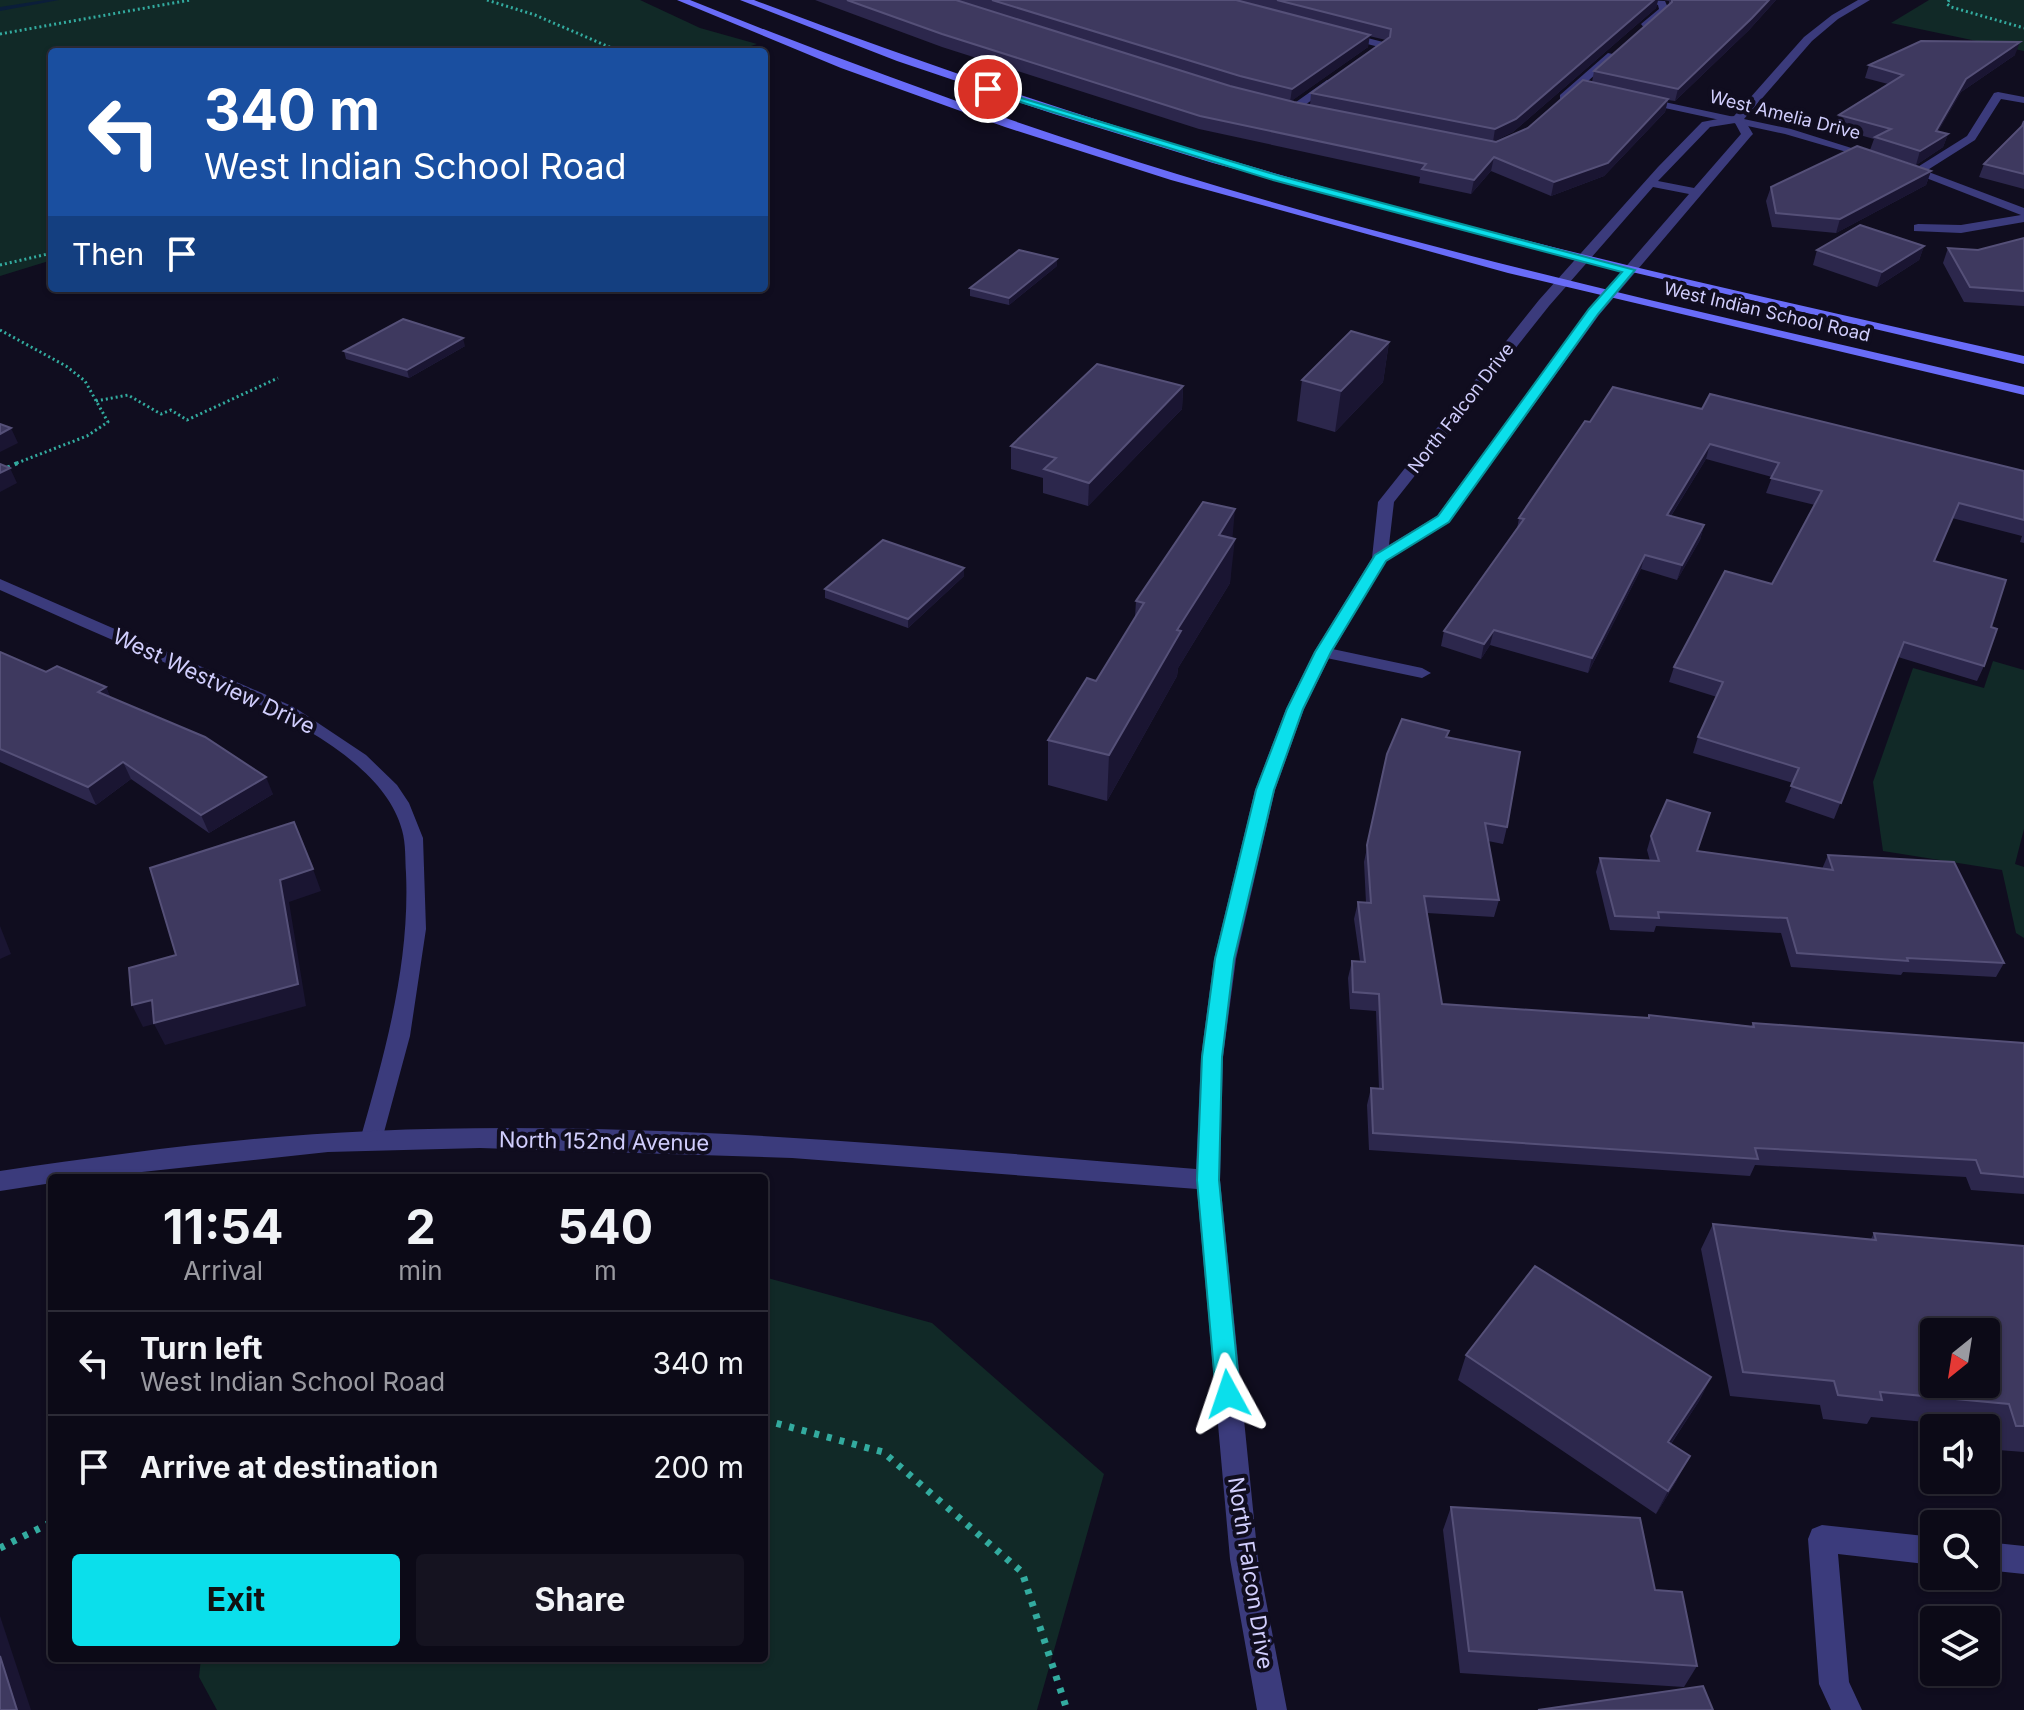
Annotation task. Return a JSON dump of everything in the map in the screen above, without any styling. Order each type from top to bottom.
[{"type":"main road","name":"West Indian School Road","points":[[682,0],[799,49],[1036,133],[1343,225],[1568,277],[1609,294],[2024,391]]},
{"type":"main road","name":"West Indian School Road","points":[[745,0],[925,68],[1276,178],[1629,270],[2024,360]]},
{"type":"street","points":[[1837,0],[1860,2]]},
{"type":"street","points":[[1631,39],[1664,10],[1657,2]]},
{"type":"street","points":[[1738,119],[1808,39],[1860,2]]},
{"type":"street","points":[[1337,33],[1383,45],[1370,54]]},
{"type":"street","points":[[1553,107],[1620,48]]},
{"type":"street","points":[[1293,109],[1344,72]]},
{"type":"street","points":[[1576,86],[1592,90]]},
{"type":"street","points":[[1917,172],[1971,138],[1998,95],[2024,100]]},
{"type":"street","name":"West Amelia Drive","points":[[1623,96],[1807,136],[1917,172],[2024,215]]},
{"type":"street","points":[[1278,105],[1308,112]]},
{"type":"street","name":"North Falcon Drive","points":[[1272,1710],[1244,1559],[1208,1180],[1212,1057],[1225,959],[1265,790],[1295,709],[1323,652],[1380,558],[1386,502],[1525,327],[1651,183],[1706,124],[1738,119],[1747,134],[1609,294],[1443,519],[1380,558]]},
{"type":"street","points":[[1651,183],[1695,192]]},
{"type":"street","name":"West Amelia Drive","points":[[1918,228],[1961,229],[2024,215]]},
{"type":"street","name":"West Westview Drive","points":[[0,584],[288,711],[326,733],[359,758],[388,789],[411,828],[418,888],[418,928],[391,1074],[372,1140]]},
{"type":"street","points":[[1323,652],[1422,673]]},
{"type":"street","name":"North 152nd Avenue","points":[[52,1174],[177,1157],[372,1140],[616,1139],[751,1145],[1208,1180]]},
{"type":"street","name":"North 152nd Avenue","points":[[0,1181],[48,1174]]},
{"type":"street","points":[[1847,1710],[1834,1684],[1822,1539],[1920,1550]]},
{"type":"street","points":[[2000,1557],[2024,1560]]},
{"type":"path","points":[[0,34],[190,0]]},
{"type":"path","points":[[487,0],[535,15],[612,48]]},
{"type":"path","points":[[1949,0],[1947,4],[1951,7],[2024,28]]},
{"type":"path","points":[[0,265],[48,254]]},
{"type":"path","points":[[0,330],[66,366],[85,381],[108,422],[101,430],[36,453],[0,471]]},
{"type":"path","points":[[96,401],[128,395],[161,414],[171,410],[187,420],[278,378]]},
{"type":"path","points":[[768,1421],[883,1452],[1022,1572],[1067,1710]]},
{"type":"path","points":[[0,1548],[48,1524]]},
{"type":"green space","points":[[0,0],[640,0],[700,28],[757,44],[745,48],[48,48],[48,261],[0,276]]},
{"type":"green space","points":[[1929,0],[2024,0],[2024,51],[1891,23]]},
{"type":"green space","points":[[1993,661],[2024,670],[2024,829],[2015,864],[2024,867],[2024,938],[2016,933],[2002,870],[1883,851],[1873,782],[1913,668],[1984,688]]},
{"type":"green space","points":[[768,1278],[932,1323],[1104,1474],[1037,1710],[217,1710],[199,1677],[201,1662],[768,1662]]},
{"type":"building","points":[[847,0],[956,0],[1230,86],[1294,102],[1496,142],[1528,128],[1583,80],[1668,99],[1608,163],[1554,182],[1494,157],[1474,180],[1422,169],[1426,164],[1200,116],[942,34]]},
{"type":"building","points":[[992,0],[1236,0],[1370,35],[1292,89]]},
{"type":"building","points":[[1277,0],[1654,0],[1516,119],[1495,129],[1311,93],[1390,37],[1391,29]]},
{"type":"building","points":[[1769,0],[1678,89],[1594,71],[1672,2]]},
{"type":"building","points":[[1921,41],[2020,42],[1966,79],[1936,131],[1948,134],[1920,151],[1875,137],[1891,129],[1839,115],[1903,75],[1869,65]]},
{"type":"building","points":[[2024,121],[2024,174],[1984,164],[2022,126]]},
{"type":"building","points":[[1857,146],[1931,171],[1840,219],[1776,213],[1771,187]]},
{"type":"building","points":[[1860,225],[1924,246],[1882,272],[1817,250]]},
{"type":"building","points":[[2024,238],[2024,291],[1970,287],[1948,248],[1978,250]]},
{"type":"building","points":[[1019,250],[1057,259],[1009,298],[970,288]]},
{"type":"building","points":[[403,319],[463,338],[407,370],[344,351]]},
{"type":"building","points":[[1351,331],[1389,342],[1341,391],[1302,380]]},
{"type":"building","points":[[1097,364],[1183,386],[1089,483],[1044,469],[1056,458],[1011,446]]},
{"type":"building","points":[[1613,387],[1702,409],[1710,394],[2024,471],[2024,520],[1959,503],[1934,561],[2006,580],[1991,627],[1997,629],[1984,666],[1904,642],[1841,803],[1791,786],[1799,768],[1698,737],[1723,682],[1674,667],[1725,571],[1772,584],[1822,491],[1771,478],[1779,463],[1710,444],[1667,515],[1704,525],[1682,565],[1645,555],[1592,658],[1494,630],[1484,644],[1444,631],[1524,519],[1519,518],[1585,421],[1590,422]]},
{"type":"building","points":[[0,424],[11,428],[0,434]]},
{"type":"building","points":[[0,464],[10,468],[0,473]]},
{"type":"building","points":[[1203,502],[1235,509],[1219,535],[1235,539],[1177,630],[1181,631],[1109,755],[1048,740],[1087,678],[1096,681],[1144,603],[1136,601]]},
{"type":"building","points":[[883,540],[964,568],[908,619],[825,589]]},
{"type":"building","points":[[0,652],[46,672],[57,666],[106,687],[98,692],[205,737],[266,777],[201,815],[123,762],[88,787],[0,749]]},
{"type":"building","points":[[1402,719],[1449,731],[1446,737],[1520,752],[1507,827],[1485,823],[1499,900],[1424,896],[1442,1004],[1649,1018],[1649,1015],[1754,1027],[1753,1023],[2024,1043],[2024,1177],[1981,1173],[1976,1160],[1755,1148],[1758,1159],[1373,1133],[1371,1088],[1383,1089],[1379,994],[1353,992],[1352,961],[1365,962],[1358,902],[1371,903],[1367,845],[1387,754]]},
{"type":"building","points":[[1667,800],[1710,813],[1697,851],[1833,870],[1828,855],[1954,862],[2004,963],[1907,958],[1908,961],[1797,953],[1787,918],[1658,912],[1659,918],[1615,916],[1600,858],[1659,861],[1651,836]]},
{"type":"building","points":[[294,822],[313,869],[280,880],[298,984],[154,1023],[152,1000],[132,1005],[129,968],[176,955],[150,868]]},
{"type":"building","points":[[1713,1224],[1876,1240],[1874,1233],[2024,1246],[2024,1426],[2016,1426],[2009,1404],[1944,1398],[2000,1398],[2000,1318],[1920,1318],[1920,1396],[1880,1392],[1882,1400],[1838,1395],[1834,1381],[1743,1372]]},
{"type":"building","points":[[1535,1266],[1711,1377],[1668,1442],[1690,1456],[1668,1491],[1466,1355]]},
{"type":"building","points":[[1451,1507],[1640,1518],[1655,1590],[1682,1592],[1697,1666],[1469,1651]]},
{"type":"building","points":[[0,1656],[17,1710],[0,1710]]},
{"type":"building","points":[[1703,1686],[1713,1710],[1538,1710]]},
{"type":"waterway","points":[[0,9],[56,0]]},
{"type":"route","points":[[988,89],[1276,178],[1629,270],[1594,312],[1443,519],[1380,558],[1323,652],[1295,709],[1265,790],[1225,959],[1212,1057],[1208,1180],[1228,1394]]}]
